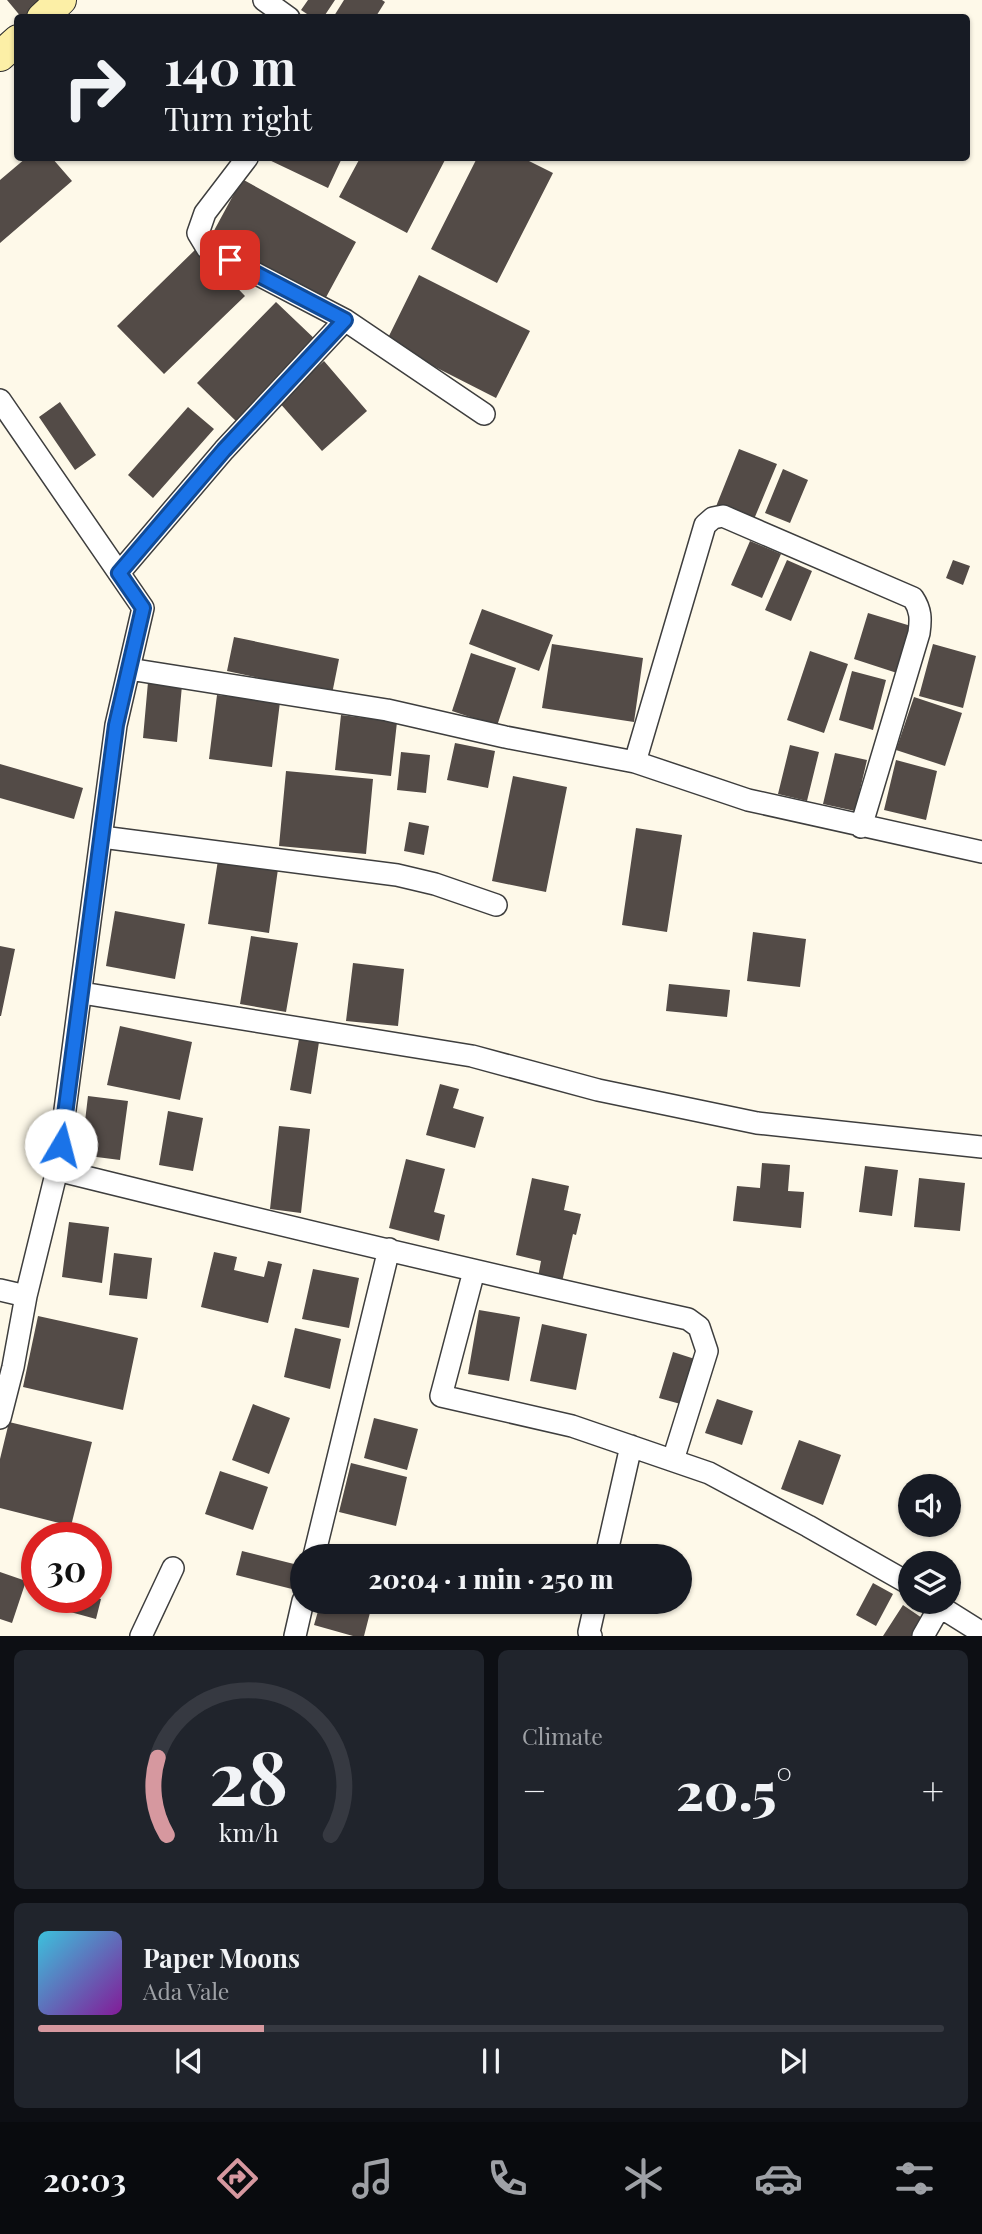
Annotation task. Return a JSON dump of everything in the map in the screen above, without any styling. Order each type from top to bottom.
[{"type":"main road","points":[[46,14],[61,0]]},
{"type":"main road","points":[[0,56],[14,44]]},
{"type":"street","points":[[264,0],[283,14]]},
{"type":"street","points":[[245,161],[205,213],[198,233],[207,248],[345,320],[484,414]]},
{"type":"street","points":[[119,573],[224,450],[345,320]]},
{"type":"street","points":[[0,400],[143,608],[116,725],[57,1170],[0,1418]]},
{"type":"street","points":[[0,438],[18,426]]},
{"type":"street","points":[[635,762],[705,525],[713,518],[723,516],[913,598],[919,607],[919,632],[862,827]]},
{"type":"street","points":[[129,669],[387,710],[505,737],[635,762],[747,800],[982,852]]},
{"type":"street","points":[[102,837],[397,875],[435,884],[496,905]]},
{"type":"street","points":[[82,993],[472,1056],[598,1090],[757,1123],[982,1147]]},
{"type":"street","points":[[57,1170],[474,1271],[688,1319],[699,1327],[707,1351],[673,1460]]},
{"type":"street","points":[[317,1544],[389,1249]]},
{"type":"street","points":[[474,1271],[442,1396],[572,1426],[709,1473],[808,1525],[898,1577]]},
{"type":"street","points":[[0,1290],[26,1296]]},
{"type":"street","points":[[609,1544],[632,1446]]},
{"type":"street","points":[[141,1636],[173,1568]]},
{"type":"street","points":[[295,1636],[300,1614]]},
{"type":"street","points":[[591,1636],[589,1632],[593,1614]]},
{"type":"street","points":[[923,1636],[931,1614]]},
{"type":"street","points":[[951,1614],[982,1633]]},
{"type":"building","points":[[7,0],[54,0],[38,14],[19,14]]},
{"type":"building","points":[[308,0],[335,0],[326,14],[307,14],[301,10]]},
{"type":"building","points":[[344,0],[385,2],[378,14],[335,14]]},
{"type":"building","points":[[22,161],[55,161],[72,181],[0,243],[0,180]]},
{"type":"building","points":[[271,161],[341,161],[328,188]]},
{"type":"building","points":[[358,161],[444,161],[407,233],[339,197]]},
{"type":"building","points":[[475,161],[529,161],[553,173],[497,283],[431,249]]},
{"type":"building","points":[[242,179],[356,242],[324,301],[210,238]]},
{"type":"building","points":[[198,247],[245,296],[164,374],[117,326]]},
{"type":"building","points":[[419,275],[530,331],[496,398],[386,342]]},
{"type":"building","points":[[276,302],[319,343],[240,425],[197,383]]},
{"type":"building","points":[[324,361],[367,411],[322,451],[278,401]]},
{"type":"building","points":[[60,402],[96,455],[75,470],[39,417]]},
{"type":"building","points":[[188,407],[214,429],[153,498],[128,475]]},
{"type":"building","points":[[739,449],[777,464],[752,524],[715,509]]},
{"type":"building","points":[[783,469],[808,480],[790,523],[765,513]]},
{"type":"building","points":[[750,541],[781,554],[762,598],[731,585]]},
{"type":"building","points":[[787,560],[812,571],[791,621],[765,610]]},
{"type":"building","points":[[953,560],[970,566],[963,585],[946,578]]},
{"type":"building","points":[[482,609],[553,635],[539,671],[469,644]]},
{"type":"building","points":[[868,613],[911,626],[897,673],[854,659]]},
{"type":"building","points":[[234,637],[339,659],[332,694],[227,671]]},
{"type":"building","points":[[552,644],[643,658],[634,722],[542,708]]},
{"type":"building","points":[[933,644],[976,656],[963,708],[919,696]]},
{"type":"building","points":[[810,651],[848,664],[824,733],[787,720]]},
{"type":"building","points":[[471,653],[516,668],[497,726],[452,711]]},
{"type":"building","points":[[852,671],[886,680],[873,730],[839,720]]},
{"type":"building","points":[[148,682],[182,685],[177,742],[143,738]]},
{"type":"building","points":[[217,695],[280,702],[272,767],[209,759]]},
{"type":"building","points":[[914,697],[962,713],[945,766],[896,750]]},
{"type":"building","points":[[341,715],[397,722],[391,776],[335,770]]},
{"type":"building","points":[[455,743],[495,751],[488,788],[447,780]]},
{"type":"building","points":[[790,745],[819,752],[807,801],[778,794]]},
{"type":"building","points":[[401,752],[430,755],[426,793],[397,790]]},
{"type":"building","points":[[835,753],[867,760],[855,811],[823,804]]},
{"type":"building","points":[[896,760],[937,771],[926,820],[884,810]]},
{"type":"building","points":[[0,764],[83,788],[74,819],[0,798]]},
{"type":"building","points":[[286,771],[373,779],[366,854],[279,846]]},
{"type":"building","points":[[513,776],[567,787],[546,892],[492,881]]},
{"type":"building","points":[[409,822],[429,826],[424,855],[404,851]]},
{"type":"building","points":[[636,828],[682,835],[667,932],[622,925]]},
{"type":"building","points":[[218,860],[278,869],[269,933],[208,924]]},
{"type":"building","points":[[115,911],[185,924],[175,979],[106,966]]},
{"type":"building","points":[[753,932],[806,939],[800,987],[747,981]]},
{"type":"building","points":[[251,936],[298,943],[286,1012],[240,1004]]},
{"type":"building","points":[[0,946],[15,949],[1,1016],[0,1016]]},
{"type":"building","points":[[353,963],[404,969],[398,1026],[346,1021]]},
{"type":"building","points":[[669,984],[730,990],[727,1017],[666,1011]]},
{"type":"building","points":[[120,1026],[192,1042],[180,1100],[107,1085]]},
{"type":"building","points":[[299,1039],[319,1042],[311,1094],[290,1090]]},
{"type":"building","points":[[440,1084],[459,1089],[453,1108],[484,1117],[475,1148],[426,1135]]},
{"type":"building","points":[[88,1096],[128,1101],[120,1160],[81,1155]]},
{"type":"building","points":[[168,1111],[203,1118],[193,1171],[159,1165]]},
{"type":"building","points":[[279,1126],[310,1129],[301,1213],[270,1209]]},
{"type":"building","points":[[406,1159],[445,1169],[434,1212],[445,1215],[439,1241],[389,1228]]},
{"type":"building","points":[[762,1163],[790,1165],[788,1191],[804,1192],[801,1228],[733,1221],[737,1186],[760,1188]]},
{"type":"building","points":[[865,1166],[898,1170],[892,1216],[859,1212]]},
{"type":"building","points":[[532,1178],[569,1186],[564,1210],[581,1214],[576,1235],[573,1234],[562,1282],[538,1277],[541,1261],[516,1255]]},
{"type":"building","points":[[919,1178],[965,1183],[960,1231],[914,1227]]},
{"type":"building","points":[[69,1222],[109,1227],[102,1283],[62,1277]]},
{"type":"building","points":[[214,1252],[237,1257],[234,1270],[264,1277],[268,1261],[282,1264],[268,1323],[201,1307]]},
{"type":"building","points":[[114,1253],[152,1258],[147,1299],[109,1295]]},
{"type":"building","points":[[313,1269],[359,1278],[349,1328],[302,1319]]},
{"type":"building","points":[[479,1310],[520,1317],[509,1381],[468,1374]]},
{"type":"building","points":[[38,1316],[138,1338],[123,1410],[23,1387]]},
{"type":"building","points":[[542,1324],[587,1334],[576,1390],[530,1381]]},
{"type":"building","points":[[295,1328],[341,1339],[330,1389],[284,1377]]},
{"type":"building","points":[[673,1352],[698,1360],[684,1405],[659,1398]]},
{"type":"building","points":[[717,1399],[753,1411],[742,1445],[705,1433]]},
{"type":"building","points":[[253,1404],[290,1418],[269,1474],[232,1460]]},
{"type":"building","points":[[374,1418],[418,1429],[407,1470],[364,1458]]},
{"type":"building","points":[[9,1422],[92,1442],[72,1522],[55,1522],[0,1508],[0,1459]]},
{"type":"building","points":[[799,1440],[841,1455],[823,1505],[781,1489]]},
{"type":"building","points":[[351,1463],[407,1477],[396,1526],[339,1512]]},
{"type":"building","points":[[220,1471],[268,1487],[253,1530],[205,1514]]},
{"type":"building","points":[[242,1551],[290,1563],[290,1588],[236,1575]]},
{"type":"building","points":[[0,1572],[21,1579],[21,1596],[12,1623],[0,1619]]},
{"type":"building","points":[[873,1583],[893,1594],[876,1626],[856,1615]]},
{"type":"building","points":[[74,1613],[98,1613],[96,1619]]},
{"type":"building","points":[[898,1613],[916,1614],[925,1620],[915,1636],[883,1636]]},
{"type":"building","points":[[317,1614],[370,1614],[364,1636],[353,1636],[314,1625]]},
{"type":"route","points":[[61,1145],[116,725],[143,608],[119,573],[224,450],[345,320],[230,260]]}]
